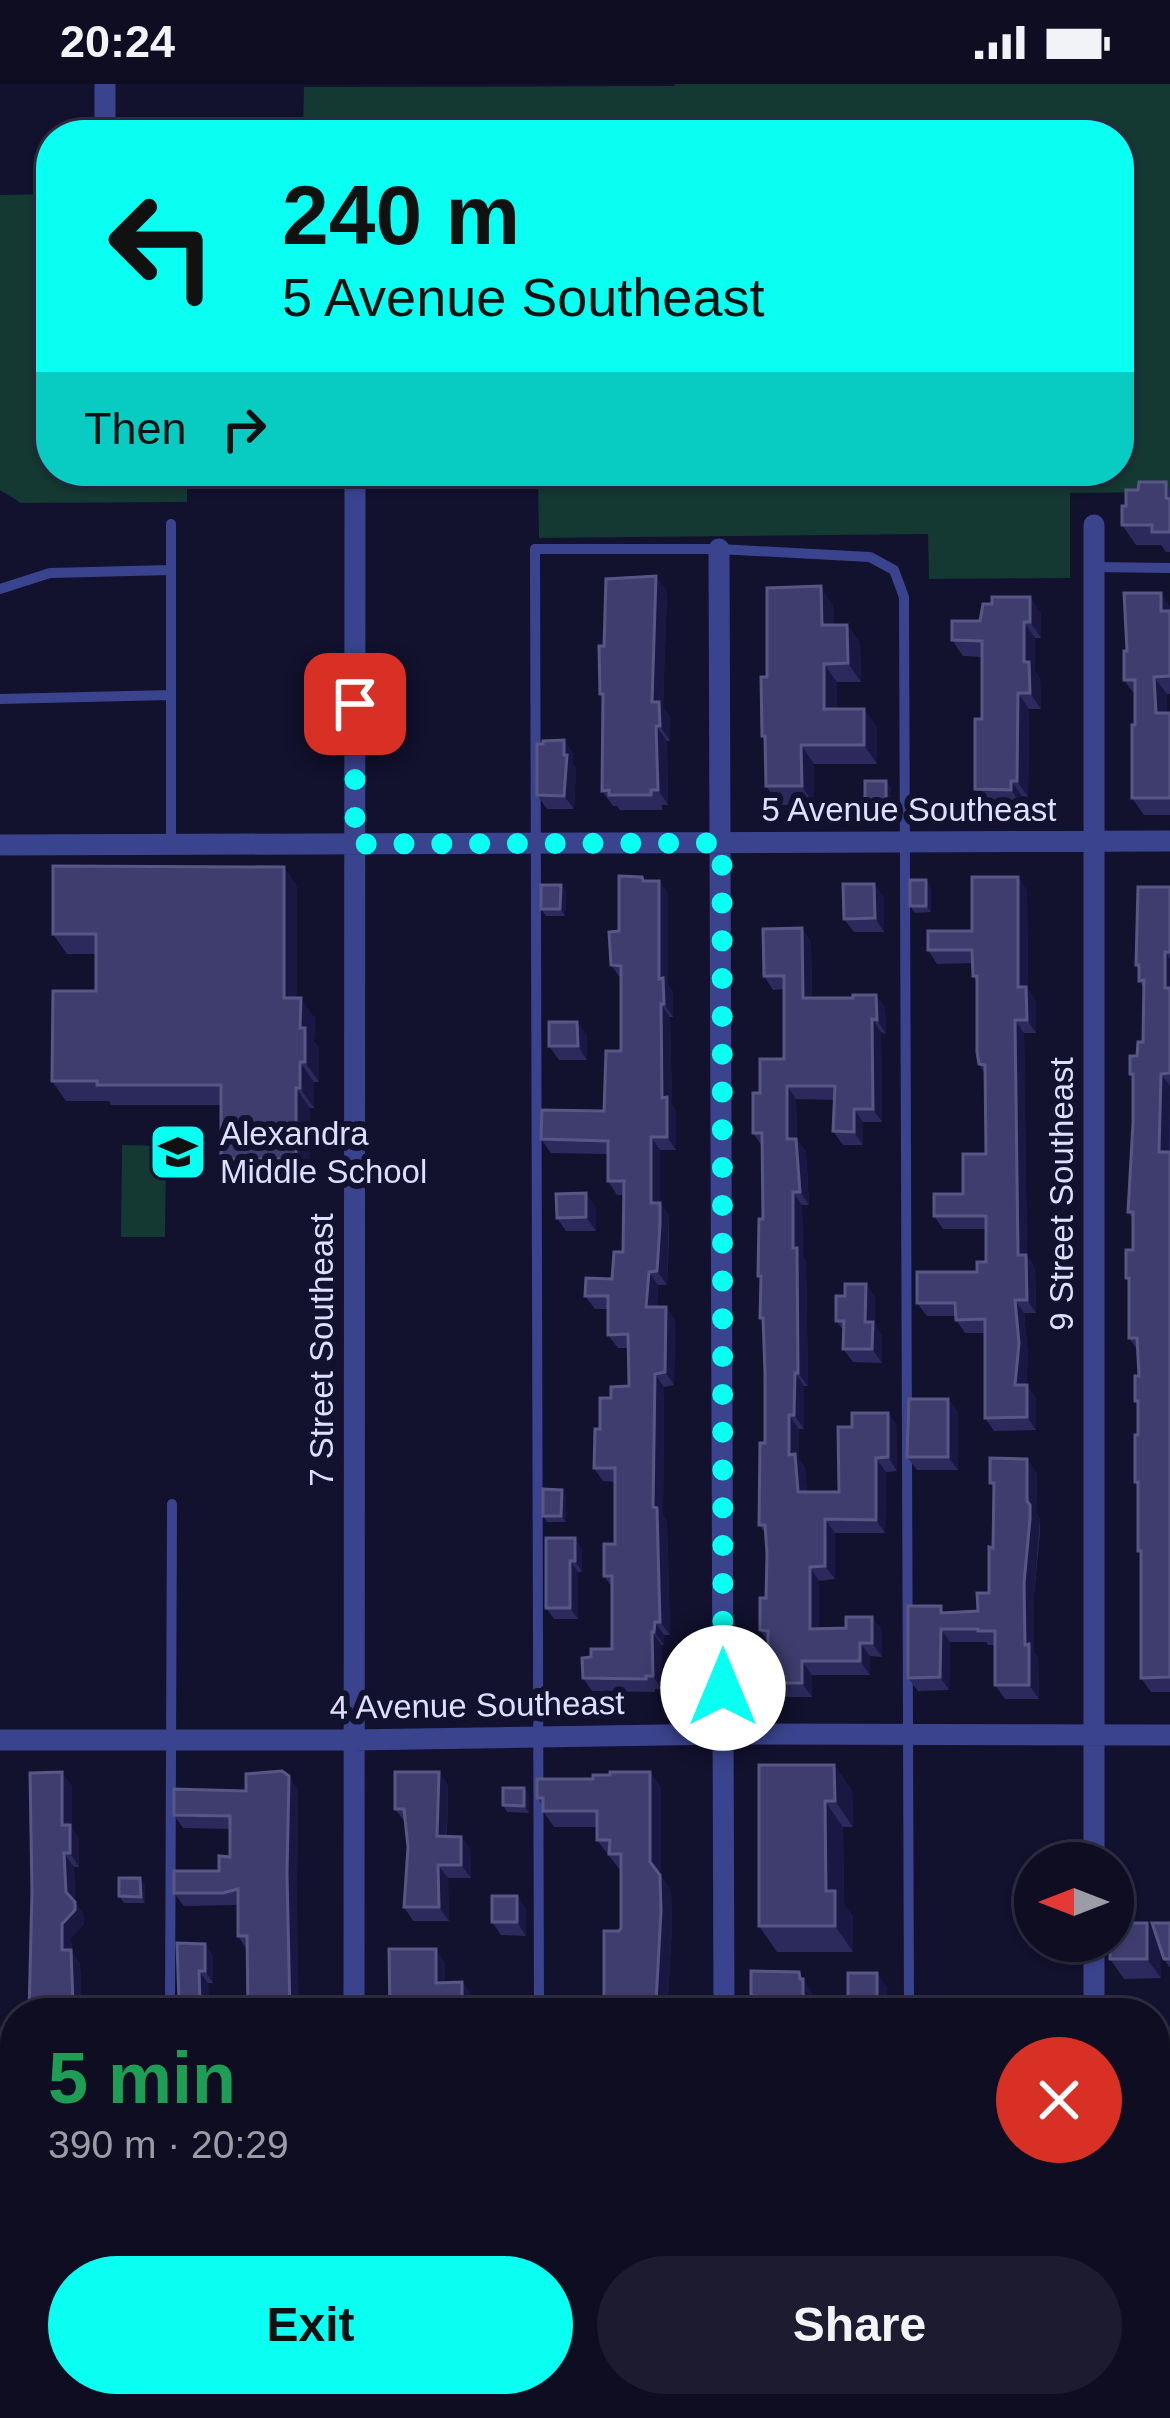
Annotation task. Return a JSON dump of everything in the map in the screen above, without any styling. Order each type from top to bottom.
[{"type":"street","points":[[105,84],[105,120]]},
{"type":"street","name":"7 Street Southeast","points":[[354,1998],[355,486]]},
{"type":"street","name":"9 Street Southeast","points":[[1094,525],[1094,1842]]},
{"type":"street","points":[[719,549],[724,1998]]},
{"type":"street","name":"5 Avenue Southeast","points":[[0,845],[1170,842]]},
{"type":"street","name":"4 Avenue Southeast","points":[[0,1740],[1170,1735]]},
{"type":"street","points":[[1094,1962],[1094,1998]]},
{"type":"lane","points":[[171,524],[171,845]]},
{"type":"lane","points":[[538,1998],[536,549],[719,549],[869,557],[894,570],[904,597],[909,1998]]},
{"type":"lane","points":[[1094,567],[1170,568]]},
{"type":"lane","points":[[0,589],[50,573],[171,570]]},
{"type":"lane","points":[[0,699],[171,695]]},
{"type":"lane","points":[[170,1998],[172,1504]]},
{"type":"green space","points":[[1170,84],[1170,492],[1070,493],[1070,578],[929,579],[928,534],[539,538],[538,486],[1134,486],[1134,120],[303,120],[304,87]]},
{"type":"green space","points":[[36,194],[36,486],[187,486],[187,502],[21,503],[0,490],[0,195]]},
{"type":"green space","points":[[122,1145],[166,1146],[165,1237],[121,1237]]},
{"type":"building","points":[[1139,482],[1166,482],[1170,532],[1152,532],[1152,525],[1122,525],[1126,490],[1138,490]]},
{"type":"building","points":[[656,576],[652,702],[659,702],[658,790],[651,790],[651,795],[609,795],[609,790],[602,791],[599,646],[604,646],[606,579]]},
{"type":"building","points":[[821,586],[822,625],[847,625],[848,663],[824,664],[824,709],[864,709],[864,745],[801,745],[802,786],[766,786],[761,677],[767,677],[767,588]]},
{"type":"building","points":[[1124,593],[1161,593],[1161,611],[1170,611],[1170,676],[1154,677],[1156,713],[1170,713],[1170,798],[1132,798],[1135,680],[1124,680]]},
{"type":"building","points":[[992,597],[1030,597],[1030,622],[1024,622],[1024,662],[1029,662],[1030,693],[1018,693],[1017,781],[1011,781],[1011,790],[975,789],[975,719],[982,719],[982,641],[952,640],[952,621],[980,621],[983,604],[992,604]]},
{"type":"building","points":[[564,740],[564,796],[537,795],[537,744]]},
{"type":"building","points":[[865,781],[886,781],[886,807],[865,807]]},
{"type":"building","points":[[53,866],[284,867],[284,998],[301,998],[300,1028],[305,1028],[305,1062],[300,1062],[300,1088],[296,1088],[296,1159],[221,1159],[221,1085],[52,1081],[53,991],[96,991],[96,934],[53,934]]},
{"type":"building","points":[[619,876],[659,881],[659,979],[663,978],[664,1004],[662,1098],[667,1097],[667,1137],[651,1137],[651,1203],[660,1203],[660,1225],[657,1271],[649,1272],[646,1307],[666,1307],[665,1372],[655,1374],[653,1507],[657,1508],[660,1622],[655,1622],[652,1632],[653,1676],[646,1679],[583,1678],[582,1658],[591,1657],[591,1649],[612,1649],[612,1576],[604,1576],[604,1544],[615,1544],[615,1468],[594,1468],[595,1429],[600,1429],[600,1398],[611,1398],[611,1387],[629,1386],[628,1334],[608,1335],[608,1296],[585,1296],[586,1278],[612,1279],[614,1252],[623,1252],[624,1181],[608,1181],[608,1141],[541,1139],[542,1110],[604,1111],[606,1051],[621,1051],[621,966],[611,965],[609,932],[619,931]]},
{"type":"building","points":[[972,877],[1018,877],[1018,987],[1026,987],[1027,1020],[1015,1020],[1018,1255],[1026,1255],[1027,1300],[1015,1300],[1019,1343],[1015,1385],[1027,1385],[1027,1417],[985,1418],[985,1319],[956,1320],[955,1303],[917,1303],[917,1272],[977,1272],[977,1262],[986,1262],[986,1216],[934,1216],[934,1194],[963,1194],[963,1154],[986,1154],[985,1065],[979,1064],[977,1052],[977,976],[973,976],[972,950],[928,950],[928,931],[972,931]]},
{"type":"building","points":[[910,880],[926,880],[926,906],[910,906]]},
{"type":"building","points":[[843,884],[874,884],[875,918],[844,919]]},
{"type":"building","points":[[541,885],[561,885],[560,909],[541,909]]},
{"type":"building","points":[[1138,887],[1170,887],[1165,988],[1170,988],[1170,1073],[1161,1074],[1159,1152],[1170,1152],[1170,1677],[1141,1678],[1141,1551],[1135,1482],[1135,1376],[1139,1376],[1137,1338],[1129,1338],[1126,1278],[1126,1250],[1133,1250],[1133,1212],[1128,1212],[1133,1123],[1130,1056],[1137,1056],[1138,1042],[1143,1042],[1144,980],[1139,981],[1136,965]]},
{"type":"building","points":[[802,928],[803,998],[876,995],[877,1020],[872,1019],[873,1109],[854,1109],[854,1132],[833,1131],[835,1086],[787,1086],[787,1139],[796,1139],[800,1192],[793,1192],[798,1373],[794,1415],[789,1415],[789,1455],[795,1454],[798,1492],[839,1492],[838,1427],[852,1427],[852,1413],[888,1413],[888,1457],[876,1458],[876,1520],[825,1519],[825,1566],[810,1567],[810,1629],[846,1628],[846,1617],[872,1617],[872,1643],[860,1643],[860,1661],[802,1661],[802,1683],[772,1683],[768,1631],[760,1630],[767,1554],[765,1525],[759,1525],[760,1443],[765,1443],[758,1276],[762,1133],[753,1133],[753,1093],[760,1093],[760,1059],[784,1059],[784,976],[764,976],[763,929]]},
{"type":"building","points":[[549,1022],[577,1022],[578,1046],[549,1046]]},
{"type":"building","points":[[586,1193],[586,1217],[557,1218],[556,1194]]},
{"type":"building","points":[[845,1284],[866,1284],[865,1322],[873,1322],[872,1349],[843,1349],[844,1321],[836,1321],[836,1296],[845,1296]]},
{"type":"building","points":[[909,1399],[948,1399],[948,1457],[907,1457]]},
{"type":"building","points":[[990,1458],[1027,1459],[1030,1519],[1024,1583],[1029,1685],[995,1685],[995,1631],[978,1629],[941,1629],[940,1677],[908,1678],[908,1606],[941,1606],[941,1613],[978,1611],[977,1593],[989,1593],[994,1483],[990,1483]]},
{"type":"building","points":[[543,1489],[562,1490],[561,1516],[543,1516]]},
{"type":"building","points":[[546,1538],[575,1538],[570,1608],[546,1608]]},
{"type":"building","points":[[759,1765],[834,1765],[835,1801],[825,1801],[826,1891],[835,1891],[835,1926],[759,1926]]},
{"type":"building","points":[[282,1771],[289,1776],[290,1998],[248,1998],[247,1936],[238,1936],[238,1889],[174,1893],[174,1871],[219,1871],[219,1856],[230,1857],[230,1816],[174,1815],[174,1789],[246,1791],[246,1774]]},
{"type":"building","points":[[62,1772],[62,1825],[70,1825],[70,1853],[64,1853],[66,1892],[75,1910],[62,1924],[62,1950],[71,1950],[73,1998],[29,1998],[30,1773]]},
{"type":"building","points":[[395,1772],[439,1772],[437,1836],[461,1837],[461,1865],[438,1865],[439,1907],[404,1907],[408,1847],[404,1809],[395,1809]]},
{"type":"building","points":[[650,1772],[650,1862],[660,1875],[661,1911],[656,1998],[604,1998],[604,1931],[621,1928],[621,1854],[609,1854],[610,1840],[597,1840],[597,1811],[543,1811],[543,1798],[537,1798],[537,1779]]},
{"type":"building","points":[[503,1788],[524,1788],[524,1806],[503,1805]]},
{"type":"building","points":[[119,1878],[140,1878],[141,1897],[119,1896]]},
{"type":"building","points":[[492,1896],[517,1896],[517,1922],[492,1922]]},
{"type":"building","points":[[1134,1923],[1147,1923],[1147,1959],[1134,1959]]},
{"type":"building","points":[[1152,1923],[1170,1923],[1170,1959],[1164,1959]]},
{"type":"building","points":[[177,1943],[205,1944],[200,1998],[179,1998]]},
{"type":"building","points":[[389,1949],[436,1949],[436,1983],[462,1982],[462,1998],[390,1998]]},
{"type":"building","points":[[751,1971],[799,1972],[803,1979],[803,1998],[751,1996]]},
{"type":"building","points":[[848,1973],[877,1973],[877,1998],[848,1998]]},
{"type":"place","name":"Alexandra Middle School","points":[[178,1152]]},
{"type":"route","points":[[355,704],[355,844],[722,843],[723,1688]]}]
